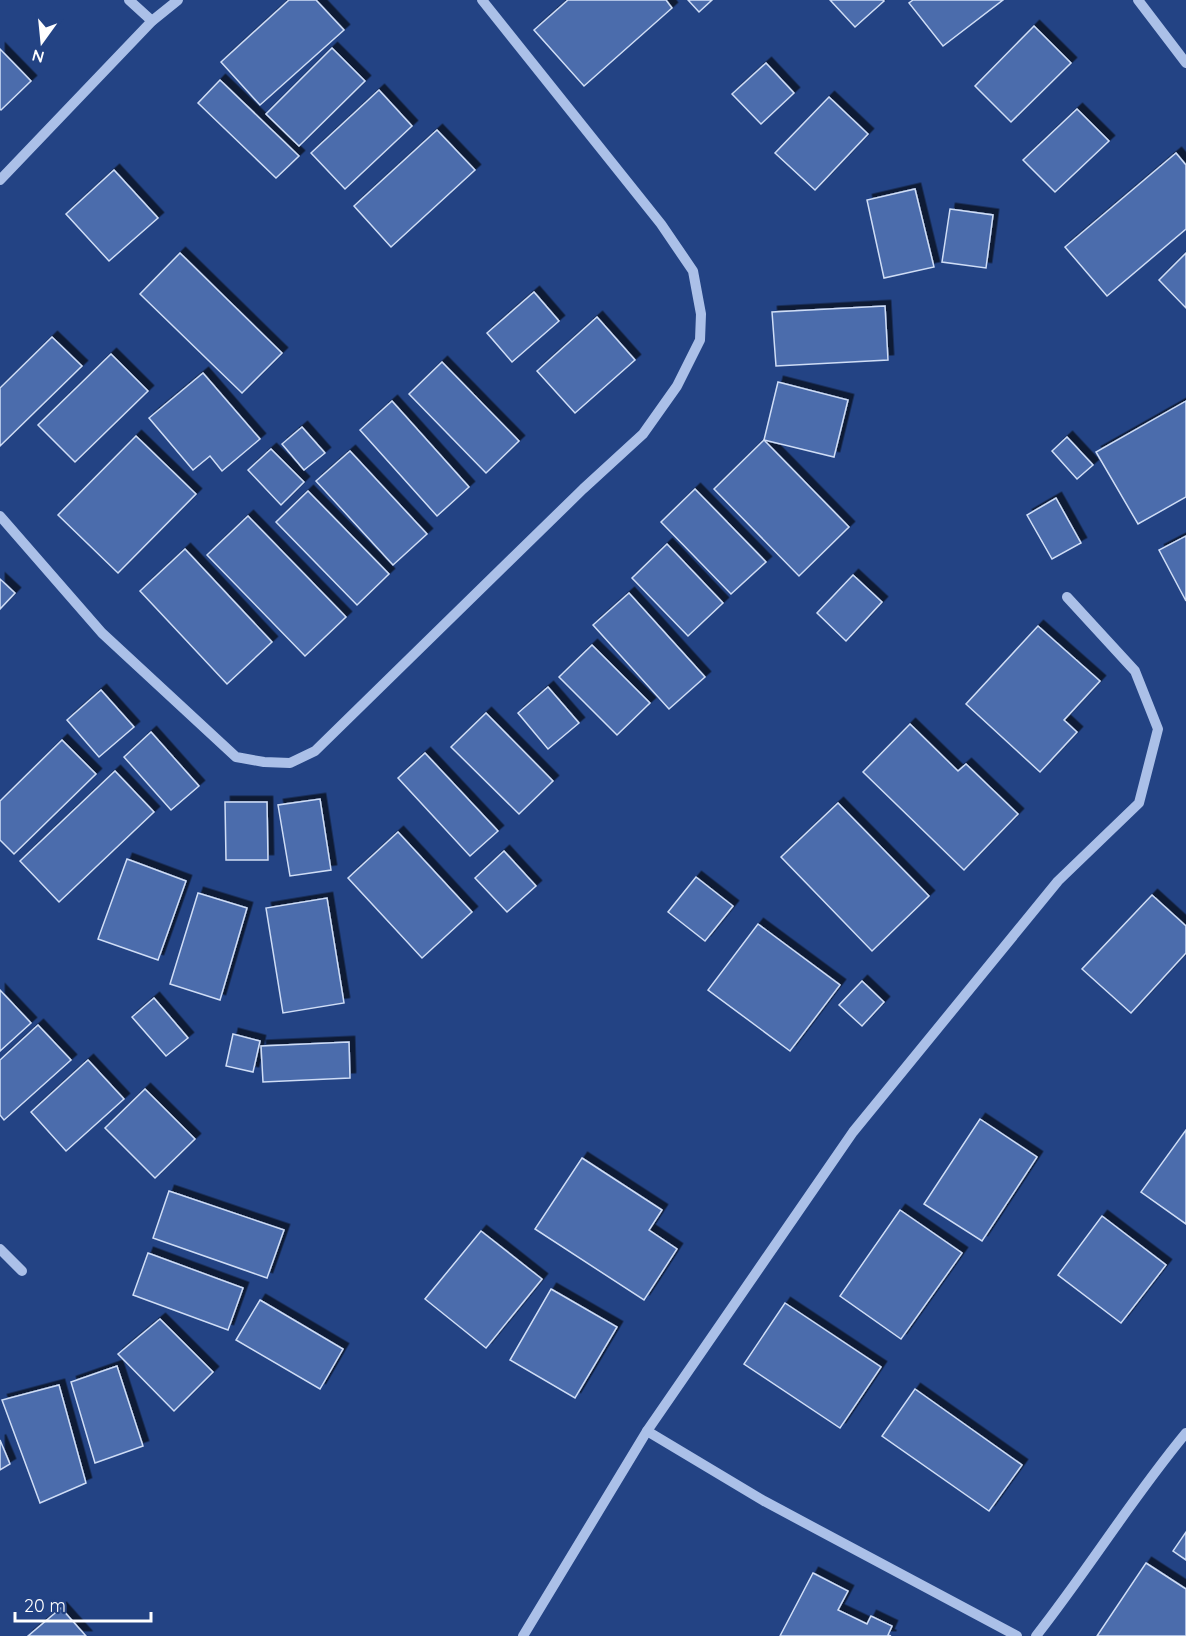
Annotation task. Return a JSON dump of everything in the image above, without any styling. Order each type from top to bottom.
[{"type":"street","points":[[129,0],[152,21]]},
{"type":"street","points":[[0,180],[152,21],[178,0]]},
{"type":"street","points":[[0,516],[102,633],[236,757],[264,762],[290,763],[315,751],[583,489],[643,434],[677,386],[700,340],[701,314],[693,271],[661,224],[482,0]]},
{"type":"street","points":[[1138,0],[1183,55]]},
{"type":"street","points":[[523,1636],[646,1431],[853,1132],[1058,881],[1139,803],[1158,729],[1135,670],[1067,597]]},
{"type":"street","points":[[0,1249],[22,1271]]},
{"type":"street","points":[[646,1431],[764,1501],[1017,1636]]},
{"type":"street","points":[[1036,1636],[1186,1433]]},
{"type":"building","points":[[289,0],[316,0],[344,30],[260,105],[221,62]]},
{"type":"building","points":[[568,0],[666,0],[672,8],[584,86],[534,30]]},
{"type":"building","points":[[688,0],[712,0],[699,12]]},
{"type":"building","points":[[830,0],[883,0],[884,1],[855,27]]},
{"type":"building","points":[[913,0],[1003,0],[943,46],[909,3]]},
{"type":"building","points":[[1034,26],[1071,63],[1011,122],[975,86]]},
{"type":"building","points":[[332,48],[365,81],[299,146],[266,114]]},
{"type":"building","points":[[0,49],[31,81],[1,110],[0,109]]},
{"type":"building","points":[[766,63],[794,93],[761,124],[732,94]]},
{"type":"building","points":[[220,80],[299,156],[276,178],[198,103]]},
{"type":"building","points":[[379,90],[412,126],[345,189],[311,153]]},
{"type":"building","points":[[829,97],[868,134],[815,190],[775,153]]},
{"type":"building","points":[[1077,109],[1109,141],[1055,192],[1023,160]]},
{"type":"building","points":[[437,130],[475,170],[391,247],[354,206]]},
{"type":"building","points":[[1176,153],[1186,165],[1186,229],[1107,296],[1065,247]]},
{"type":"building","points":[[114,170],[158,218],[109,261],[66,214]]},
{"type":"building","points":[[915,189],[934,267],[884,278],[867,200]]},
{"type":"building","points":[[950,209],[993,215],[986,268],[942,262]]},
{"type":"building","points":[[180,253],[282,353],[242,393],[140,294]]},
{"type":"building","points":[[1186,253],[1186,308],[1159,280]]},
{"type":"building","points":[[534,292],[559,321],[512,362],[487,333]]},
{"type":"building","points":[[885,306],[888,360],[776,366],[772,312]]},
{"type":"building","points":[[597,317],[635,360],[575,413],[537,371]]},
{"type":"building","points":[[52,337],[82,366],[0,446],[0,388]]},
{"type":"building","points":[[111,354],[148,391],[75,462],[38,425]]},
{"type":"building","points":[[442,362],[519,441],[486,473],[409,394]]},
{"type":"building","points":[[203,373],[260,439],[222,471],[210,456],[193,470],[149,418]]},
{"type":"building","points":[[778,382],[848,400],[834,457],[764,440]]},
{"type":"building","points":[[392,401],[469,487],[437,516],[360,430]]},
{"type":"building","points":[[1186,401],[1186,497],[1138,524],[1096,452]]},
{"type":"building","points":[[302,427],[325,453],[304,470],[282,444]]},
{"type":"building","points":[[136,436],[196,494],[118,573],[58,515]]},
{"type":"building","points":[[1067,437],[1093,465],[1077,479],[1052,451]]},
{"type":"building","points":[[764,440],[849,527],[799,576],[714,489]]},
{"type":"building","points":[[271,449],[304,482],[281,505],[248,470]]},
{"type":"building","points":[[350,451],[427,534],[393,565],[316,481]]},
{"type":"building","points":[[695,489],[766,562],[731,594],[661,522]]},
{"type":"building","points":[[308,491],[389,574],[357,605],[276,522]]},
{"type":"building","points":[[1056,498],[1081,543],[1052,559],[1027,515]]},
{"type":"building","points":[[248,516],[346,617],[305,656],[207,555]]},
{"type":"building","points":[[1186,536],[1186,601],[1159,550]]},
{"type":"building","points":[[667,544],[723,603],[688,636],[632,578]]},
{"type":"building","points":[[185,549],[272,642],[227,684],[140,591]]},
{"type":"building","points":[[853,575],[882,602],[846,641],[817,613]]},
{"type":"building","points":[[0,579],[15,593],[0,609]]},
{"type":"building","points":[[629,593],[705,677],[669,709],[593,625]]},
{"type":"building","points":[[1038,626],[1100,681],[1064,720],[1077,732],[1040,772],[966,704]]},
{"type":"building","points":[[592,645],[650,703],[617,735],[559,677]]},
{"type":"building","points":[[548,687],[579,723],[548,749],[518,713]]},
{"type":"building","points":[[101,690],[134,727],[99,757],[67,720]]},
{"type":"building","points":[[486,713],[553,781],[519,814],[451,747]]},
{"type":"building","points":[[910,724],[958,771],[966,764],[1018,814],[964,870],[863,772]]},
{"type":"building","points":[[151,732],[199,786],[171,810],[124,757]]},
{"type":"building","points":[[62,740],[96,774],[14,854],[0,840],[0,801]]},
{"type":"building","points":[[425,753],[498,831],[470,856],[398,778]]},
{"type":"building","points":[[115,771],[154,812],[59,902],[20,861]]},
{"type":"building","points":[[320,799],[331,870],[290,876],[278,805]]},
{"type":"building","points":[[225,802],[267,802],[268,860],[226,860]]},
{"type":"building","points":[[838,803],[929,896],[872,951],[781,857]]},
{"type":"building","points":[[398,832],[472,912],[422,958],[348,878]]},
{"type":"building","points":[[504,851],[536,886],[507,912],[475,878]]},
{"type":"building","points":[[127,859],[186,881],[158,960],[98,939]]},
{"type":"building","points":[[696,877],[733,906],[705,941],[668,912]]},
{"type":"building","points":[[198,893],[247,908],[220,1000],[170,984]]},
{"type":"building","points":[[1152,895],[1186,926],[1186,953],[1131,1013],[1082,969]]},
{"type":"building","points":[[327,898],[344,1003],[283,1013],[266,908]]},
{"type":"building","points":[[758,924],[840,985],[790,1051],[708,990]]},
{"type":"building","points":[[862,981],[884,1002],[862,1026],[839,1005]]},
{"type":"building","points":[[0,990],[31,1023],[0,1051]]},
{"type":"building","points":[[154,998],[188,1038],[166,1056],[132,1017]]},
{"type":"building","points":[[38,1025],[71,1060],[4,1120],[0,1115],[0,1060]]},
{"type":"building","points":[[233,1034],[260,1041],[253,1072],[226,1066]]},
{"type":"building","points":[[349,1042],[350,1078],[263,1082],[261,1046]]},
{"type":"building","points":[[88,1060],[124,1099],[66,1151],[31,1112]]},
{"type":"building","points":[[145,1089],[195,1139],[155,1178],[105,1128]]},
{"type":"building","points":[[980,1119],[1037,1157],[982,1241],[924,1204]]},
{"type":"building","points":[[1186,1130],[1186,1224],[1141,1192]]},
{"type":"building","points":[[582,1158],[662,1210],[649,1230],[677,1249],[644,1300],[535,1229]]},
{"type":"building","points":[[169,1191],[284,1230],[267,1278],[153,1238]]},
{"type":"building","points":[[900,1210],[962,1253],[901,1339],[840,1296]]},
{"type":"building","points":[[1102,1216],[1166,1265],[1121,1323],[1058,1275]]},
{"type":"building","points":[[481,1231],[542,1279],[486,1348],[425,1299]]},
{"type":"building","points":[[148,1253],[243,1288],[228,1330],[133,1295]]},
{"type":"building","points":[[551,1289],[617,1327],[575,1398],[510,1360]]},
{"type":"building","points":[[260,1300],[343,1349],[320,1389],[236,1340]]},
{"type":"building","points":[[785,1303],[881,1367],[840,1428],[744,1364]]},
{"type":"building","points":[[160,1319],[213,1372],[174,1411],[118,1354]]},
{"type":"building","points":[[117,1366],[143,1446],[95,1463],[71,1382]]},
{"type":"building","points":[[59,1385],[86,1483],[40,1503],[2,1400]]},
{"type":"building","points":[[915,1389],[1022,1465],[989,1511],[882,1436]]},
{"type":"building","points":[[0,1440],[10,1464],[0,1470]]},
{"type":"building","points":[[1186,1532],[1186,1560],[1173,1551]]},
{"type":"building","points":[[1146,1563],[1186,1589],[1186,1636],[1097,1636]]},
{"type":"building","points":[[813,1573],[848,1591],[838,1610],[867,1624],[871,1616],[892,1626],[888,1635],[891,1636],[780,1636]]},
{"type":"building","points":[[61,1608],[86,1636],[28,1636]]}]
